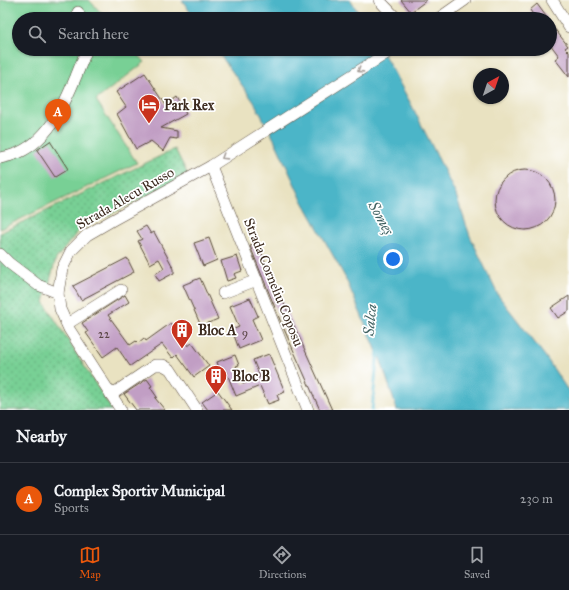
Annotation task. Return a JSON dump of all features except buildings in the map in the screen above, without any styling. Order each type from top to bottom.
[{"type":"street","points":[[379,0],[390,12]]},
{"type":"street","points":[[448,12],[465,0]]},
{"type":"street","points":[[552,0],[569,27]]},
{"type":"street","points":[[0,158],[18,153],[32,145],[43,135],[62,107],[84,56]]},
{"type":"street","name":"Strada Alecu Russo","points":[[121,410],[81,348],[60,309],[58,293],[62,269],[71,251],[87,235],[211,166],[382,56]]},
{"type":"street","name":"Strada Corneliu Coposu","points":[[211,166],[308,410]]},
{"type":"street","points":[[0,254],[9,264],[38,285],[58,293]]},
{"type":"street","points":[[223,293],[257,280]]},
{"type":"street","points":[[67,324],[121,290]]},
{"type":"street","points":[[111,395],[155,365],[163,365],[170,370],[197,410]]},
{"type":"green space","points":[[0,0],[89,0],[100,12],[12,12],[12,56],[139,56],[145,62],[96,100],[137,163],[0,229]]},
{"type":"green space","points":[[175,149],[188,175],[79,230],[56,259],[44,302],[112,410],[0,410],[0,233]]},
{"type":"water","points":[[182,0],[350,0],[358,12],[190,12]]},
{"type":"water","name":"Someș","points":[[221,56],[385,56],[411,104],[456,195],[470,236],[498,295],[545,356],[569,392],[569,410],[397,410],[381,361],[345,277],[301,198],[274,139],[254,102]]},
{"type":"waterway","name":"Salca","points":[[372,410],[378,350]]},
{"type":"place","name":"Park Rex","points":[[149,124]]},
{"type":"place","name":"Complex Sportiv Municipal","points":[[58,132]]},
{"type":"place","name":"Bloc A","points":[[182,350]]},
{"type":"place","name":"Bloc B","points":[[216,396]]}]
